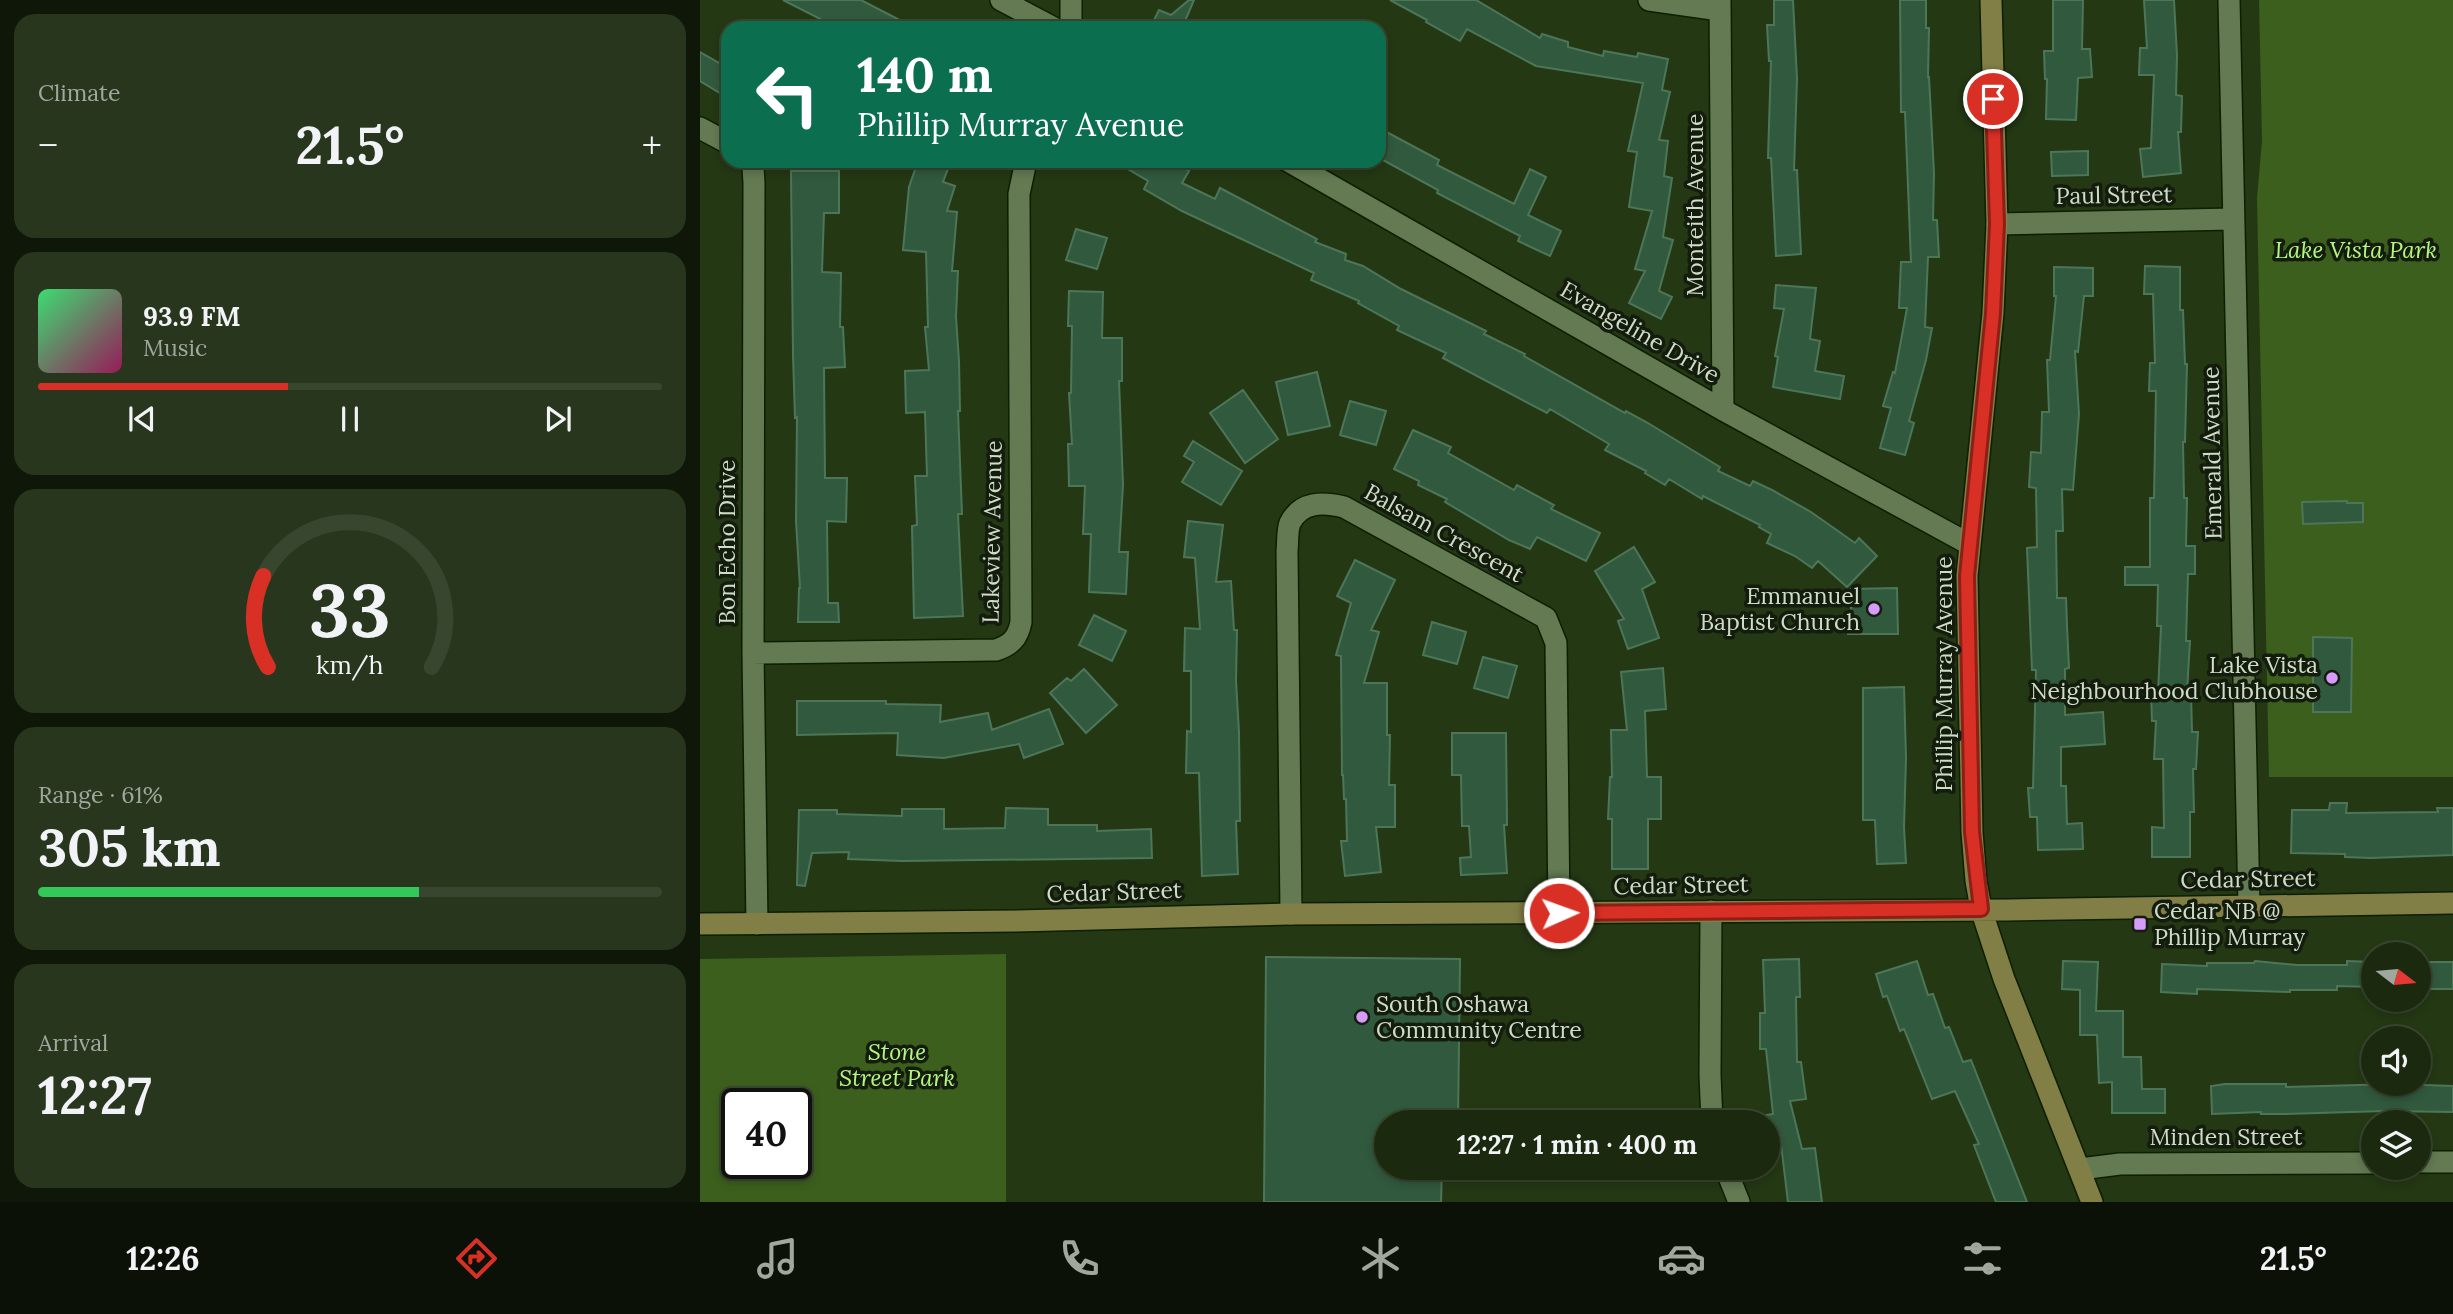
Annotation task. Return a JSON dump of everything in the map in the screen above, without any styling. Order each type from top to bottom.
[{"type":"street","points":[[1001,0],[1041,21]]},
{"type":"street","points":[[1071,0],[1071,21]]},
{"type":"street","points":[[1649,0],[1720,5]]},
{"type":"street","name":"Phillip Murray Avenue","points":[[1990,0],[1997,224],[1993,313],[1969,544],[1967,625],[1972,832],[1981,909],[2004,979],[2092,1202]]},
{"type":"street","name":"Emerald Avenue","points":[[2229,0],[2249,905]]},
{"type":"street","name":"Monteith Avenue","points":[[1720,5],[1723,410]]},
{"type":"street","points":[[700,128],[721,138]]},
{"type":"street","name":"Bon Echo Drive","points":[[752,168],[753,653],[757,924]]},
{"type":"street","name":"Lakeview Avenue","points":[[753,653],[996,650],[1012,643],[1017,636],[1021,622],[1019,194],[1025,168]]},
{"type":"street","name":"Evangeline Drive","points":[[1300,168],[1723,410],[1969,544]]},
{"type":"street","name":"Paul Street","points":[[1997,224],[2232,219]]},
{"type":"street","name":"Balsam Crescent","points":[[1291,914],[1287,551],[1289,524],[1303,508],[1323,502],[1343,507],[1546,618],[1556,643],[1559,913]]},
{"type":"street","name":"Cedar Street","points":[[700,924],[1017,921],[1291,914],[2453,903]]},
{"type":"street","points":[[1710,911],[1711,1110]]},
{"type":"street","points":[[2431,1162],[2453,1162]]},
{"type":"street","name":"Minden Street","points":[[2080,1169],[2120,1164],[2361,1163]]},
{"type":"street","points":[[1730,1180],[1739,1202]]},
{"type":"green space","name":"Lake Vista Park","points":[[2259,0],[2453,0],[2453,777],[2269,777],[2257,198],[2262,141]]},
{"type":"green space","name":"Stone Street Park","points":[[1006,954],[1006,1202],[700,1202],[700,959]]},
{"type":"building","points":[[783,0],[861,0],[902,21],[824,21]]},
{"type":"building","points":[[1189,0],[1194,0],[1185,21],[1154,21],[1159,10],[1171,15]]},
{"type":"building","points":[[1390,0],[1476,0],[1540,38],[1542,34],[1568,42],[1568,47],[1603,56],[1604,51],[1637,57],[1638,53],[1668,59],[1662,90],[1670,92],[1659,140],[1668,141],[1664,176],[1672,178],[1663,237],[1673,240],[1659,291],[1672,297],[1661,319],[1629,303],[1645,271],[1635,269],[1652,211],[1629,207],[1637,152],[1628,151],[1643,83],[1536,66],[1467,29],[1460,41]]},
{"type":"building","points":[[1774,0],[1793,0],[1797,79],[1794,170],[1797,170],[1801,254],[1776,256],[1771,158],[1768,158],[1771,61],[1767,25],[1774,25]]},
{"type":"building","points":[[1900,0],[1926,0],[1934,173],[1933,220],[1937,220],[1939,257],[1928,257],[1925,327],[1932,328],[1909,421],[1914,423],[1905,455],[1880,448],[1891,408],[1883,406],[1893,372],[1895,373],[1907,308],[1899,308],[1901,262],[1911,262],[1905,112],[1901,112]]},
{"type":"building","points":[[2053,0],[2083,0],[2082,49],[2090,49],[2092,77],[2078,78],[2076,120],[2046,119],[2047,79],[2044,51],[2053,51]]},
{"type":"building","points":[[2144,0],[2174,0],[2176,95],[2182,96],[2181,132],[2178,132],[2181,173],[2143,177],[2140,149],[2151,148],[2154,75],[2139,75],[2140,48],[2147,48]]},
{"type":"building","points":[[700,52],[721,64],[721,94],[700,81]]},
{"type":"building","points":[[1386,132],[1439,160],[1437,165],[1514,204],[1530,169],[1546,177],[1528,215],[1561,231],[1550,256],[1518,241],[1520,236],[1437,193],[1438,190],[1386,162]]},
{"type":"building","points":[[2088,151],[2088,175],[2052,176],[2051,152]]},
{"type":"building","points":[[916,168],[948,168],[943,182],[955,186],[947,211],[957,212],[952,271],[958,271],[956,317],[962,514],[958,514],[963,616],[914,618],[912,526],[917,525],[915,476],[927,476],[925,412],[906,413],[905,371],[929,370],[925,327],[928,327],[926,252],[903,250],[909,187]]},
{"type":"building","points":[[1126,168],[1184,168],[1189,171],[1182,183],[1215,199],[1220,188],[1317,239],[1315,242],[1346,254],[1345,260],[1363,266],[1401,289],[1486,331],[1484,334],[1525,354],[1524,356],[1625,413],[1626,411],[1648,423],[1720,467],[1718,471],[1750,486],[1753,481],[1772,490],[1811,512],[1855,543],[1859,538],[1877,556],[1847,587],[1818,561],[1812,568],[1795,556],[1767,543],[1771,534],[1759,527],[1760,525],[1703,496],[1702,499],[1669,479],[1665,485],[1645,473],[1646,471],[1605,450],[1609,444],[1550,409],[1547,413],[1443,358],[1446,353],[1397,330],[1399,326],[1358,303],[1359,301],[1311,280],[1314,273],[1182,211],[1144,189],[1148,181]]},
{"type":"building","points":[[791,171],[839,171],[839,213],[824,213],[822,272],[841,273],[840,327],[843,327],[845,367],[824,368],[825,478],[847,478],[846,522],[827,521],[828,603],[838,603],[839,622],[798,622],[800,588],[796,521],[797,417],[795,418],[793,355]]},
{"type":"building","points":[[1076,229],[1107,238],[1097,269],[1066,260]]},
{"type":"building","points":[[2145,266],[2180,267],[2180,310],[2183,310],[2187,364],[2183,442],[2184,498],[2187,498],[2186,546],[2195,546],[2195,574],[2188,574],[2186,641],[2190,641],[2187,692],[2191,692],[2192,732],[2198,732],[2196,769],[2193,769],[2194,812],[2190,812],[2190,857],[2152,857],[2152,827],[2164,828],[2163,759],[2154,759],[2156,721],[2152,721],[2151,693],[2158,693],[2161,626],[2157,626],[2158,585],[2125,585],[2125,567],[2150,567],[2150,498],[2154,498],[2156,391],[2149,391],[2150,363],[2155,363],[2153,294],[2144,294]]},
{"type":"building","points":[[2054,267],[2093,268],[2093,296],[2084,296],[2078,352],[2075,351],[2079,414],[2073,490],[2062,489],[2063,531],[2056,531],[2057,598],[2066,598],[2069,668],[2065,669],[2065,715],[2103,712],[2105,744],[2061,747],[2061,786],[2066,786],[2067,824],[2082,823],[2083,849],[2038,850],[2037,817],[2030,817],[2028,788],[2033,788],[2036,670],[2032,670],[2027,548],[2037,547],[2036,488],[2029,487],[2031,452],[2041,453],[2042,412],[2049,412],[2047,360],[2050,360],[2056,296]]},
{"type":"building","points":[[1776,285],[1816,288],[1810,339],[1820,341],[1815,371],[1844,376],[1840,399],[1773,387],[1778,357],[1775,356],[1784,309],[1774,308]]},
{"type":"building","points":[[1069,291],[1103,292],[1102,338],[1122,338],[1122,381],[1119,381],[1123,485],[1119,552],[1128,552],[1126,594],[1089,592],[1091,534],[1083,534],[1085,486],[1069,486],[1068,444],[1072,444],[1069,393],[1072,326],[1068,326]]},
{"type":"building","points":[[1317,372],[1330,426],[1288,435],[1276,382]]},
{"type":"building","points":[[1243,390],[1278,439],[1245,463],[1210,413]]},
{"type":"building","points":[[1350,401],[1386,411],[1376,445],[1340,435]]},
{"type":"building","points":[[1413,430],[1451,447],[1448,453],[1514,490],[1517,485],[1554,505],[1551,509],[1600,533],[1586,561],[1537,537],[1530,549],[1509,540],[1445,502],[1447,499],[1418,485],[1419,481],[1394,469]]},
{"type":"building","points":[[1193,441],[1242,471],[1221,505],[1182,482],[1194,462],[1184,456]]},
{"type":"building","points":[[2302,502],[2363,503],[2363,522],[2303,524]]},
{"type":"building","points":[[1188,521],[1223,525],[1216,582],[1231,581],[1234,630],[1237,630],[1240,821],[1236,821],[1238,874],[1202,876],[1199,773],[1186,773],[1187,731],[1191,732],[1191,671],[1184,671],[1185,628],[1200,629],[1195,558],[1184,557]]},
{"type":"building","points":[[1634,547],[1655,582],[1642,589],[1659,638],[1628,649],[1618,621],[1624,619],[1595,571]]},
{"type":"building","points":[[1355,560],[1395,580],[1371,630],[1379,632],[1364,683],[1387,683],[1389,785],[1395,785],[1395,827],[1376,827],[1381,872],[1345,876],[1341,841],[1347,841],[1346,799],[1342,775],[1341,656],[1336,655],[1351,603],[1337,596]]},
{"type":"building","name":"Emmanuel Baptist Church","points":[[1897,588],[1898,634],[1848,634],[1851,589]]},
{"type":"building","points":[[1094,615],[1126,631],[1112,661],[1079,645]]},
{"type":"building","points":[[1432,622],[1466,632],[1457,664],[1423,655]]},
{"type":"building","name":"Lake Vista Neighbourhood Clubhouse","points":[[2313,637],[2352,638],[2351,712],[2313,712]]},
{"type":"building","points":[[1483,657],[1517,666],[1508,698],[1474,688]]},
{"type":"building","points":[[1663,668],[1666,709],[1645,711],[1647,777],[1661,777],[1661,819],[1648,819],[1648,869],[1612,869],[1612,819],[1608,819],[1612,777],[1611,730],[1627,730],[1621,672]]},
{"type":"building","points":[[1084,669],[1117,705],[1086,733],[1050,693],[1067,678],[1071,681]]},
{"type":"building","points":[[1904,687],[1906,863],[1877,864],[1875,820],[1863,820],[1863,688]]},
{"type":"building","points":[[797,701],[886,701],[886,704],[941,705],[940,722],[988,713],[992,730],[1049,709],[1063,744],[1024,758],[1019,744],[944,758],[897,755],[898,733],[797,735]]},
{"type":"building","points":[[1452,733],[1506,733],[1507,825],[1504,825],[1507,873],[1461,875],[1460,858],[1471,857],[1469,826],[1462,826],[1461,775],[1452,775]]},
{"type":"building","points":[[2330,803],[2347,803],[2346,813],[2438,812],[2437,808],[2453,808],[2453,855],[2371,858],[2345,857],[2345,854],[2291,853],[2292,810],[2329,810]]},
{"type":"building","points":[[1006,808],[1048,809],[1048,825],[1097,825],[1097,831],[1151,829],[1152,858],[902,861],[848,859],[849,852],[812,853],[805,886],[797,885],[799,810],[837,810],[837,814],[902,816],[902,809],[944,809],[944,829],[1005,828]]},
{"type":"building","name":"South Oshawa Community Centre","points":[[1266,957],[1460,959],[1458,1110],[1374,1110],[1374,1180],[1442,1180],[1441,1202],[1264,1202]]},
{"type":"building","points":[[1799,959],[1800,997],[1796,997],[1797,1062],[1801,1062],[1806,1099],[1790,1101],[1802,1149],[1815,1148],[1822,1202],[1788,1202],[1780,1136],[1780,1110],[1773,1110],[1766,1049],[1760,1049],[1760,1013],[1765,1013],[1763,960]]},
{"type":"building","points":[[1917,961],[1928,995],[1933,994],[1945,1028],[1949,1027],[1963,1062],[1971,1060],[2027,1202],[1996,1202],[1974,1145],[1979,1144],[1955,1091],[1932,1099],[1904,1029],[1900,1031],[1887,996],[1883,997],[1876,974]]},
{"type":"building","points":[[2063,961],[2098,962],[2096,1011],[2123,1011],[2123,1057],[2141,1057],[2142,1089],[2165,1089],[2165,1113],[2112,1113],[2112,1082],[2099,1083],[2097,1035],[2080,1035],[2080,990],[2062,989]]},
{"type":"building","points":[[2347,961],[2361,962],[2361,987],[2337,986],[2337,990],[2290,992],[2197,989],[2197,994],[2161,992],[2162,964],[2207,966],[2207,963],[2347,965]]},
{"type":"building","points":[[2431,962],[2453,962],[2453,989],[2431,989]]},
{"type":"building","points":[[2361,1085],[2361,1096],[2431,1096],[2431,1085],[2453,1086],[2453,1112],[2361,1110],[2212,1114],[2211,1086]]},
{"type":"place","name":"Emmanuel Baptist Church","points":[[1874,609]]},
{"type":"place","name":"Lake Vista Neighbourhood Clubhouse","points":[[2332,678]]},
{"type":"place","name":"Cedar NB @ Phillip Murray","points":[[2140,924]]},
{"type":"place","name":"South Oshawa Community Centre","points":[[1362,1017]]},
{"type":"route","points":[[1559,913],[1981,909],[1972,832],[1967,576],[1993,313],[1997,224],[1993,99]]}]
